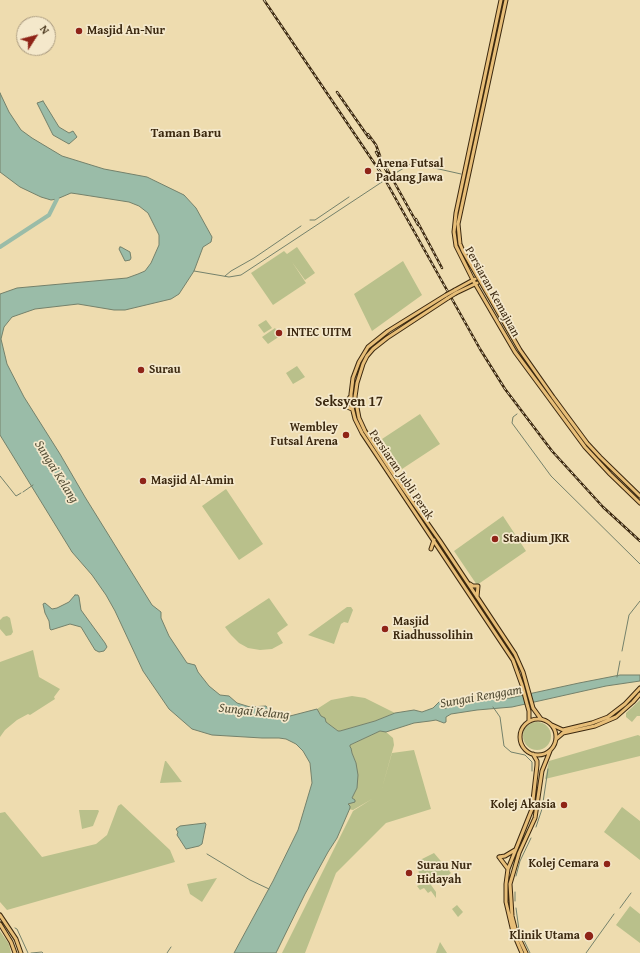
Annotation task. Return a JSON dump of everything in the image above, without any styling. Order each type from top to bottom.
[{"type":"main road","name":"Persiaran Kemajuan","points":[[501,0],[458,224],[459,237],[463,251],[524,356],[588,443],[640,496]]},
{"type":"main road","name":"Persiaran Kemajuan","points":[[487,74],[506,0]]},
{"type":"main road","name":"Persiaran Kemajuan","points":[[486,81],[454,223],[456,246],[473,280],[516,352],[585,448],[640,503]]},
{"type":"main road","name":"Persiaran Jubli Perak","points":[[478,278],[378,338],[368,348],[359,362],[353,378],[350,396],[355,419],[362,433],[513,660],[529,711],[529,721]]},
{"type":"main road","name":"Persiaran Jubli Perak","points":[[455,291],[480,282]]},
{"type":"main road","name":"Persiaran Jubli Perak","points":[[447,296],[373,348],[363,364],[357,383],[356,397],[359,418],[365,431],[515,654],[523,672],[536,713],[541,719]]},
{"type":"main road","points":[[378,338],[387,338]]},
{"type":"main road","points":[[350,396],[345,406],[353,410]]},
{"type":"main road","points":[[351,403],[356,397]]},
{"type":"main road","points":[[610,474],[613,470]]},
{"type":"main road","points":[[434,540],[431,549],[440,550]]},
{"type":"main road","points":[[437,545],[440,541]]},
{"type":"main road","points":[[467,582],[472,586],[478,586],[477,597]]},
{"type":"main road","points":[[522,953],[513,932],[506,902],[506,884],[508,869],[532,809],[538,765],[533,754],[523,747],[520,736],[521,730],[529,721],[535,719],[541,719],[549,722],[555,727],[563,730],[598,721],[608,717],[626,704],[640,688]]},
{"type":"main road","points":[[526,953],[516,932],[510,903],[510,884],[519,853],[535,818],[542,771],[550,751],[556,739],[563,733],[595,726],[616,717],[640,694]]},
{"type":"main road","points":[[549,722],[554,730],[556,739]]},
{"type":"main road","points":[[533,754],[539,755],[550,751]]},
{"type":"main road","points":[[508,869],[499,857],[505,856],[516,850]]},
{"type":"main road","points":[[511,861],[515,859],[519,853]]},
{"type":"main road","points":[[0,914],[16,939],[21,953]]},
{"type":"main road","points":[[0,924],[11,942],[15,953]]},
{"type":"green space","points":[[297,247],[315,273],[305,280],[292,262],[306,283],[273,305],[251,273],[284,251],[287,254]]},
{"type":"green space","points":[[403,261],[422,295],[372,331],[354,294]]},
{"type":"green space","points":[[266,320],[272,328],[264,333],[258,325]]},
{"type":"green space","points":[[275,328],[280,336],[268,344],[262,337]]},
{"type":"green space","points":[[297,366],[305,377],[293,384],[286,373]]},
{"type":"green space","points":[[420,414],[440,444],[402,469],[382,439]]},
{"type":"green space","points":[[226,489],[263,544],[239,560],[202,506]]},
{"type":"green space","name":"Stadium JKR","points":[[503,516],[526,551],[477,585],[454,551]]},
{"type":"green space","points":[[269,598],[288,625],[277,633],[283,643],[272,649],[260,650],[248,648],[239,643],[225,627]]},
{"type":"green space","points":[[347,607],[351,607],[353,610],[348,623],[344,622],[341,624],[334,644],[308,635]]},
{"type":"green space","points":[[7,616],[10,618],[13,632],[11,635],[6,636],[0,629],[0,620]]},
{"type":"green space","points":[[33,650],[39,677],[60,689],[54,697],[55,699],[30,715],[28,714],[17,720],[5,730],[0,737],[0,662]]},
{"type":"green space","points":[[352,696],[365,698],[395,713],[375,721],[338,731],[326,722],[317,709],[331,700]]},
{"type":"green space","points":[[640,700],[640,716],[637,716],[632,722],[626,717],[626,713]]},
{"type":"green space","points":[[537,722],[543,723],[547,726],[550,730],[550,742],[547,746],[543,749],[537,750],[531,749],[527,746],[524,742],[523,736],[524,730],[527,726],[531,723]]},
{"type":"green space","points":[[380,731],[386,732],[393,738],[394,745],[382,788],[392,753],[414,750],[431,809],[386,823],[336,873],[305,953],[282,953],[353,811],[372,799],[353,810],[348,809],[348,804],[353,800],[352,798],[357,788],[356,763],[350,745]]},
{"type":"green space","points":[[638,735],[640,736],[640,756],[545,779],[549,761]]},
{"type":"green space","points":[[166,761],[182,782],[160,783]]},
{"type":"green space","points":[[121,804],[170,850],[175,862],[7,910],[0,902],[0,813],[5,812],[42,857],[96,844],[107,835],[118,806]]},
{"type":"green space","points":[[622,807],[640,821],[640,860],[604,832]]},
{"type":"green space","points":[[79,810],[99,811],[93,826],[82,829]]},
{"type":"green space","points":[[434,853],[451,873],[438,884],[436,881],[431,885],[436,892],[436,898],[431,891],[428,893],[424,888],[420,890],[417,886],[422,884],[416,862]]},
{"type":"green space","points":[[217,878],[202,902],[190,894],[187,884]]},
{"type":"green space","points":[[457,905],[463,912],[458,917],[452,909]]},
{"type":"green space","points":[[630,906],[640,914],[640,943],[616,925]]},
{"type":"green space","points":[[0,931],[9,944],[11,953],[0,953]]},
{"type":"green space","points":[[440,942],[447,953],[436,953]]},
{"type":"water","name":"Sungai Kelang","points":[[0,93],[9,112],[21,130],[32,138],[62,156],[104,169],[147,177],[184,195],[196,208],[212,237],[211,242],[203,247],[194,271],[179,294],[171,299],[125,310],[114,310],[78,304],[35,309],[12,317],[4,327],[1,339],[7,364],[24,397],[152,605],[161,612],[161,618],[169,636],[187,663],[195,665],[198,672],[209,686],[220,695],[229,696],[237,703],[250,707],[266,706],[273,716],[285,716],[288,712],[290,716],[317,709],[321,716],[325,718],[326,722],[340,731],[375,721],[395,713],[414,710],[422,712],[433,708],[440,701],[445,709],[450,705],[477,700],[510,698],[620,675],[640,675],[640,681],[606,686],[512,707],[451,714],[446,717],[446,722],[444,723],[436,720],[414,723],[386,732],[380,731],[350,745],[358,775],[357,788],[352,798],[355,802],[348,804],[350,808],[337,838],[305,894],[276,953],[234,953],[273,881],[298,830],[312,783],[310,763],[303,751],[296,744],[286,739],[212,735],[192,729],[169,709],[143,671],[106,595],[92,575],[72,552],[0,435],[0,294],[17,288],[127,278],[138,274],[145,271],[151,263],[159,245],[159,235],[148,213],[139,206],[129,202],[71,193],[51,200],[20,187],[0,172]]},
{"type":"water","points":[[43,101],[59,127],[69,133],[73,131],[77,137],[69,144],[53,135],[37,103]]},
{"type":"water","points":[[120,247],[130,252],[130,260],[125,261],[119,249]]},
{"type":"water","points":[[75,595],[78,595],[79,597],[81,610],[105,643],[107,647],[104,651],[99,652],[95,650],[81,627],[70,624],[51,630],[50,629],[43,604],[45,603],[52,609],[57,608],[69,602]]},
{"type":"water","points":[[205,823],[202,844],[186,849],[177,835],[178,832],[176,829],[180,826]]},
{"type":"waterway","points":[[394,174],[412,163],[461,174]]},
{"type":"waterway","points":[[194,271],[229,277],[241,275],[385,180]]},
{"type":"waterway","points":[[0,247],[49,215],[57,199],[56,194]]},
{"type":"waterway","points":[[310,220],[315,220],[349,197]]},
{"type":"waterway","points":[[225,276],[301,226]]},
{"type":"waterway","points":[[517,414],[513,417],[512,423],[551,476],[640,564]]},
{"type":"waterway","points":[[0,476],[16,496],[21,493]]},
{"type":"waterway","points":[[23,492],[33,485]]},
{"type":"waterway","points":[[622,651],[629,615],[640,601]]},
{"type":"waterway","points":[[617,677],[620,661]]},
{"type":"waterway","name":"Sungai Renggam","points":[[493,707],[500,717],[504,746],[511,752],[525,755],[532,762],[532,771]]},
{"type":"waterway","points":[[536,827],[542,809],[548,769]]},
{"type":"waterway","points":[[516,876],[520,861],[531,838]]},
{"type":"waterway","points":[[207,854],[250,880],[269,889]]},
{"type":"waterway","points":[[515,892],[515,901]]},
{"type":"waterway","points":[[620,908],[631,893]]},
{"type":"waterway","points":[[516,908],[519,930],[530,953]]},
{"type":"waterway","points":[[586,953],[614,914]]},
{"type":"waterway","points":[[15,928],[17,929],[28,953]]},
{"type":"waterway","points":[[167,953],[171,947]]},
{"type":"waterway","points":[[31,953],[43,953]]},
{"type":"railway","points":[[264,0],[383,176],[480,349],[505,389],[552,451],[603,507],[640,541]]},
{"type":"railway","points":[[337,92],[369,138]]},
{"type":"railway","points":[[368,134],[376,145],[380,156]]},
{"type":"railway","points":[[376,152],[388,174]]},
{"type":"railway","points":[[387,169],[418,225]]},
{"type":"railway","points":[[416,219],[442,268]]},
{"type":"place","name":"Masjid An-Nur","points":[[79,31]]},
{"type":"place","name":"Arena Futsal Padang Jawa","points":[[368,171]]},
{"type":"place","name":"INTEC UITM","points":[[279,333]]},
{"type":"place","name":"Surau","points":[[141,370]]},
{"type":"place","name":"Wembley Futsal Arena","points":[[346,435]]},
{"type":"place","name":"Masjid Al-Amin","points":[[143,481]]},
{"type":"place","name":"Stadium JKR","points":[[495,539]]},
{"type":"place","name":"Masjid Riadhussolihin","points":[[385,629]]},
{"type":"place","name":"Kolej Akasia","points":[[564,805]]},
{"type":"place","name":"Kolej Cemara","points":[[607,864]]},
{"type":"place","name":"Surau Nur Hidayah","points":[[409,873]]},
{"type":"place","name":"Klinik Utama","points":[[589,936]]},
{"type":"district","name":"Taman Baru","points":[[186,134]]},
{"type":"district","name":"Seksyen 17","points":[[349,402]]}]
